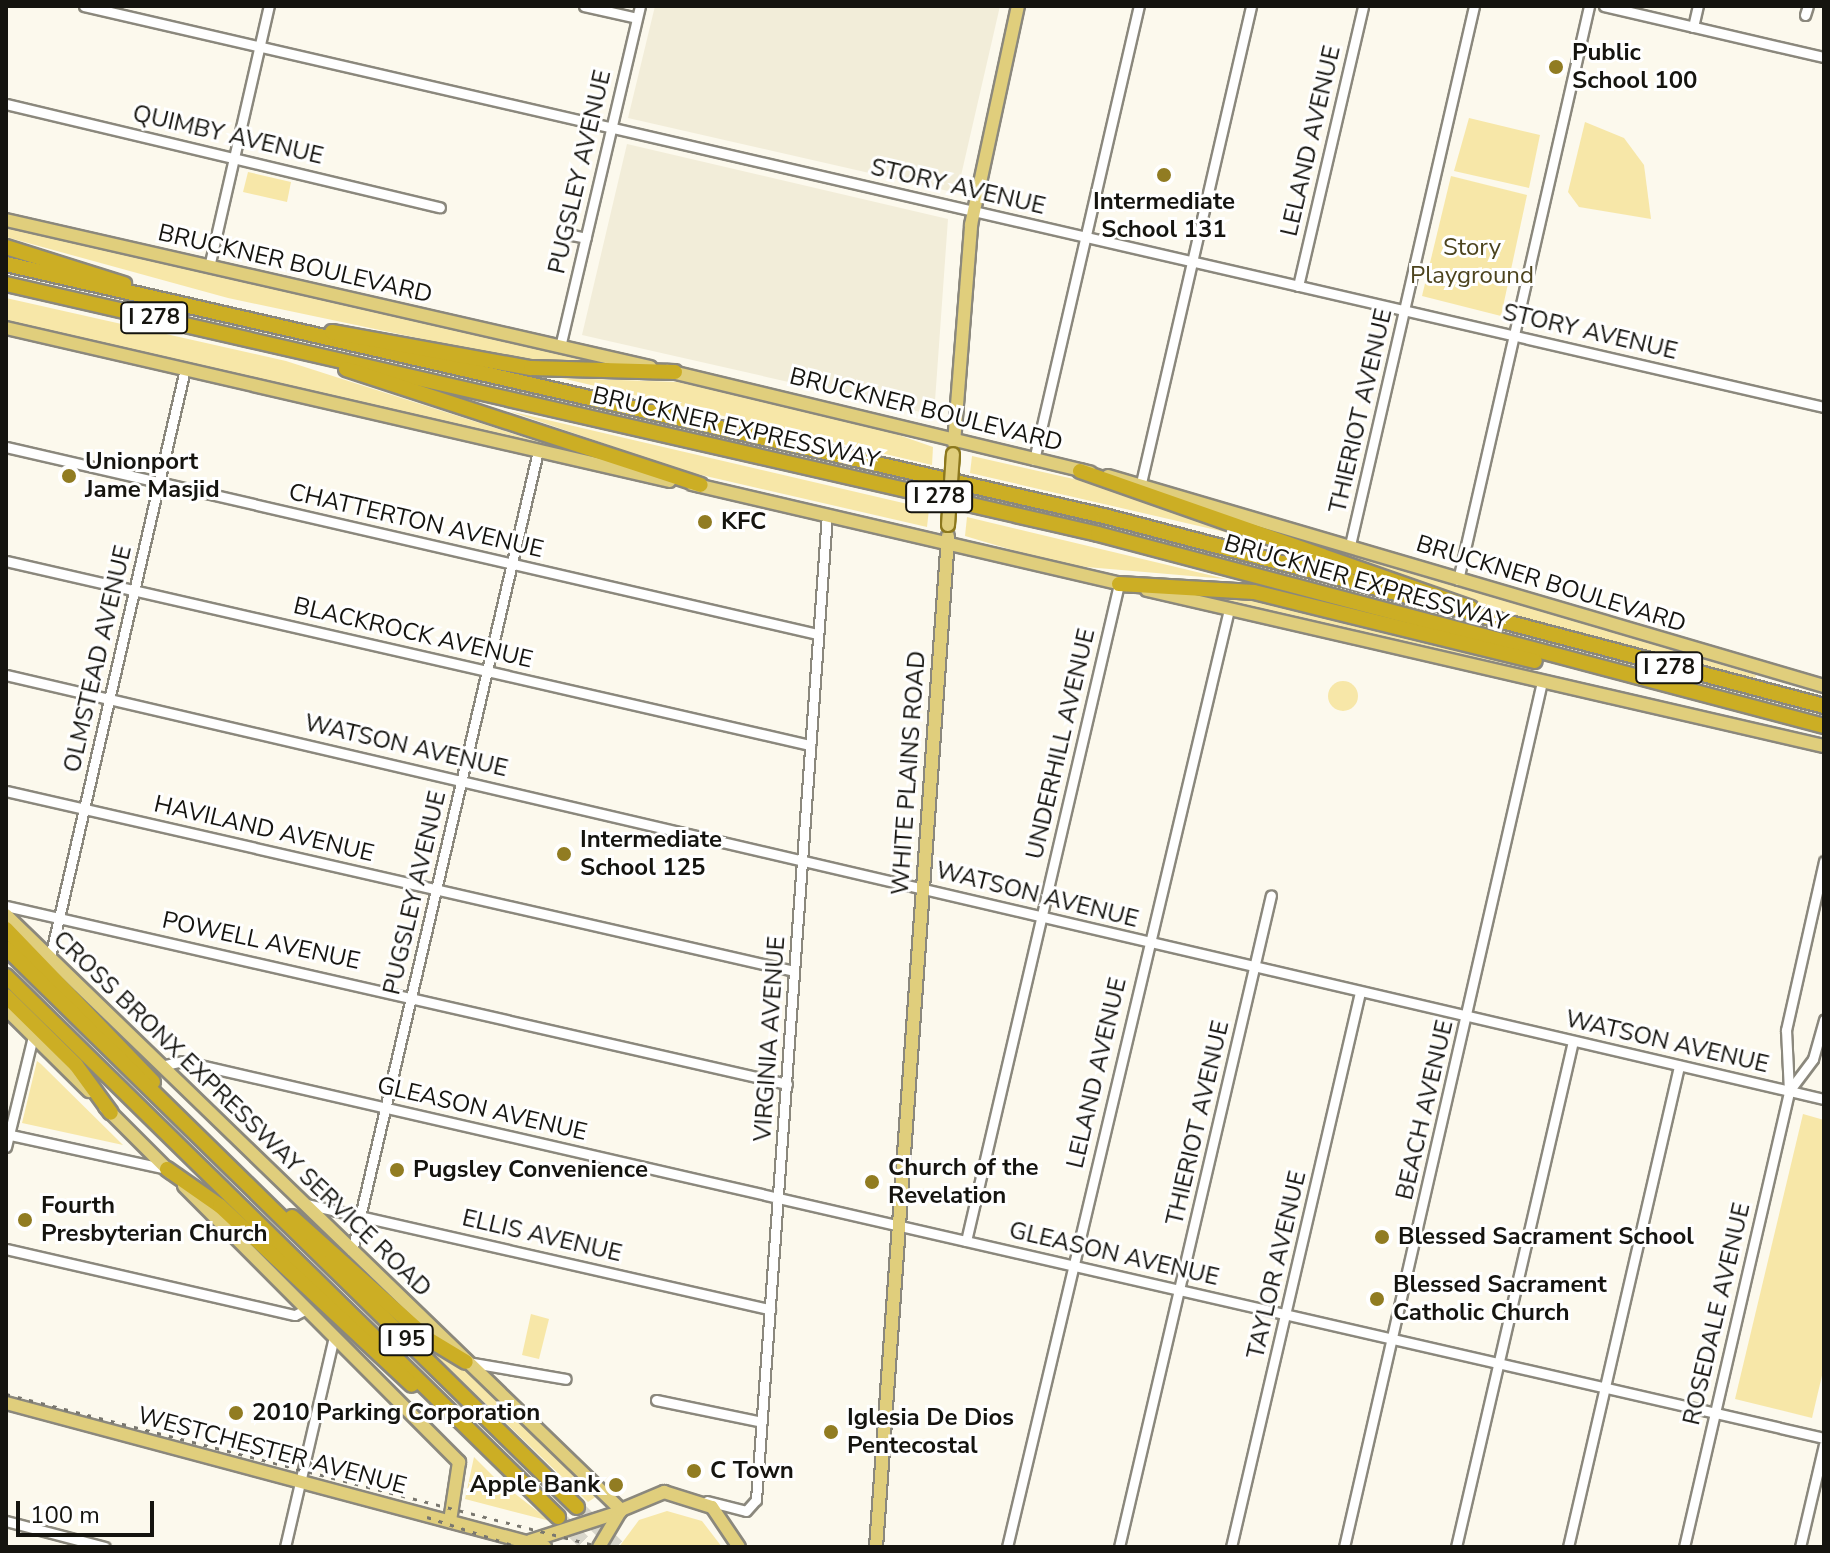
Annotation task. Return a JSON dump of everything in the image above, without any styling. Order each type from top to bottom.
[{"type":"highway","points":[[6,247],[192,307]]},
{"type":"highway","name":"BRUCKNER EXPRESSWAY","points":[[6,264],[1129,522],[1515,628],[1824,706]]},
{"type":"highway","name":"BRUCKNER EXPRESSWAY","points":[[6,284],[1147,546],[1571,664],[1822,725]]},
{"type":"highway","points":[[292,328],[531,368],[675,372]]},
{"type":"highway","points":[[301,351],[700,485]]},
{"type":"highway","points":[[1080,471],[1515,628]]},
{"type":"highway","points":[[1119,584],[1254,592],[1507,658],[1571,664]]},
{"type":"highway","points":[[6,929],[121,1042],[188,1126]]},
{"type":"highway","name":"I 95","points":[[6,948],[577,1507]]},
{"type":"highway","name":"I 95","points":[[6,976],[558,1517]]},
{"type":"highway","points":[[6,996],[76,1065],[111,1113]]},
{"type":"highway","points":[[167,1169],[220,1206],[361,1342],[514,1473]]},
{"type":"highway","points":[[235,1173],[428,1339],[466,1362]]},
{"type":"main road","name":"WHITE PLAINS ROAD","points":[[876,1547],[954,438],[973,211],[1018,6]]},
{"type":"main road","name":"BRUCKNER BOULEVARD","points":[[6,220],[675,372],[1080,471],[1141,483],[1458,580],[1824,686]]},
{"type":"main road","points":[[6,328],[538,451],[947,541],[1119,584],[1824,746]]},
{"type":"main road","name":"CROSS BRONX EXPRESSWAY SERVICE ROAD","points":[[6,915],[620,1511]]},
{"type":"main road","points":[[7,1013],[111,1113],[462,1467],[450,1521]]},
{"type":"main road","name":"WESTCHESTER AVENUE","points":[[6,1403],[545,1547]]},
{"type":"main road","points":[[527,1542],[620,1511],[657,1493],[698,1499],[723,1516],[739,1547]]},
{"type":"main road","points":[[599,1547],[620,1511]]},
{"type":"street","name":"STORY AVENUE","points":[[84,6],[1824,407]]},
{"type":"street","points":[[209,267],[269,6]]},
{"type":"street","points":[[584,6],[637,18]]},
{"type":"street","name":"PUGSLEY AVENUE","points":[[560,347],[640,6]]},
{"type":"street","points":[[1034,460],[1139,6]]},
{"type":"street","points":[[1141,483],[1251,6]]},
{"type":"street","name":"LELAND AVENUE","points":[[1298,286],[1363,6]]},
{"type":"street","name":"THIERIOT AVENUE","points":[[1350,545],[1474,6]]},
{"type":"street","points":[[1458,580],[1589,6]]},
{"type":"street","points":[[1604,6],[1824,57]]},
{"type":"street","points":[[1693,27],[1698,6]]},
{"type":"street","name":"QUIMBY AVENUE","points":[[6,104],[440,207]]},
{"type":"street","points":[[572,235],[586,238]]},
{"type":"street","name":"OLMSTEAD AVENUE","points":[[50,957],[185,369]]},
{"type":"street","name":"CHATTERTON AVENUE","points":[[6,447],[817,634]]},
{"type":"street","name":"PUGSLEY AVENUE","points":[[352,1251],[538,451]]},
{"type":"street","name":"VIRGINIA AVENUE","points":[[698,1499],[752,1509],[762,1422],[827,515]]},
{"type":"street","name":"BLACKROCK AVENUE","points":[[6,561],[810,745]]},
{"type":"street","name":"UNDERHILL AVENUE","points":[[966,1241],[1119,584]]},
{"type":"street","name":"LELAND AVENUE","points":[[1007,1547],[1229,609]]},
{"type":"street","name":"WATSON AVENUE","points":[[6,675],[802,858],[1041,918],[1824,1099]]},
{"type":"street","name":"BEACH AVENUE","points":[[1344,1547],[1542,682]]},
{"type":"street","name":"HAVILAND AVENUE","points":[[6,791],[794,971]]},
{"type":"street","name":"ROSEDALE AVENUE","points":[[1684,1547],[1789,1091],[1786,1030],[1824,861]]},
{"type":"street","name":"THIERIOT AVENUE","points":[[1119,1547],[1271,895]]},
{"type":"street","name":"POWELL AVENUE","points":[[6,906],[412,994],[787,1084]]},
{"type":"street","name":"TAYLOR AVENUE","points":[[1231,1547],[1360,992]]},
{"type":"street","name":"ROSEDALE AVENUE","points":[[1789,1091],[1806,1075],[1824,1020]]},
{"type":"street","points":[[6,1147],[33,1036]]},
{"type":"street","points":[[1456,1547],[1573,1041]]},
{"type":"street","name":"GLEASON AVENUE","points":[[161,1066],[182,1061],[1824,1438]]},
{"type":"street","points":[[1568,1547],[1679,1066]]},
{"type":"street","points":[[8,1134],[167,1169]]},
{"type":"street","name":"ELLIS AVENUE","points":[[303,1204],[770,1309]]},
{"type":"street","points":[[6,1249],[295,1315],[307,1309]]},
{"type":"street","points":[[285,1547],[334,1336]]},
{"type":"street","points":[[466,1362],[566,1379]]},
{"type":"street","points":[[656,1400],[762,1422]]},
{"type":"street","points":[[1800,1547],[1824,1445]]},
{"type":"street","points":[[6,1521],[105,1547]]},
{"type":"shaded area","points":[[655,6],[1000,6],[957,193],[628,118]]},
{"type":"shaded area","points":[[627,144],[948,219],[934,415],[582,335]]},
{"type":"green space","points":[[1469,118],[1540,135],[1529,188],[1454,171]]},
{"type":"green space","points":[[1585,122],[1624,138],[1644,165],[1651,219],[1579,207],[1568,192]]},
{"type":"green space","points":[[248,172],[291,182],[287,202],[243,192]]},
{"type":"green space","name":"Story Playground","points":[[1451,176],[1527,195],[1501,316],[1422,296]]},
{"type":"green space","points":[[6,228],[595,363],[526,361],[228,298],[6,237]]},
{"type":"green space","points":[[6,298],[286,361],[573,453],[6,322]]},
{"type":"green space","points":[[561,378],[678,382],[870,425],[933,447],[932,465]]},
{"type":"green space","points":[[509,411],[929,509],[927,527],[684,471]]},
{"type":"green space","points":[[972,456],[1136,493],[1268,542],[970,473]]},
{"type":"green space","points":[[1226,515],[1756,675],[1755,678],[1529,621]]},
{"type":"green space","points":[[967,517],[1226,579],[1063,565],[965,536]]},
{"type":"green space","points":[[1204,593],[1265,598],[1534,670],[1203,598]]},
{"type":"green space","points":[[1343,681],[1354,685],[1358,696],[1354,707],[1343,711],[1332,707],[1328,696],[1332,685]]},
{"type":"green space","points":[[37,1061],[41,1064],[123,1145],[22,1123]]},
{"type":"green space","points":[[1803,1114],[1824,1120],[1824,1367],[1812,1418],[1735,1399]]},
{"type":"green space","points":[[531,1314],[549,1319],[539,1359],[522,1355]]},
{"type":"green space","points":[[426,1346],[473,1375],[597,1496],[588,1502]]},
{"type":"green space","points":[[474,1457],[496,1479],[550,1521],[465,1499]]},
{"type":"green space","points":[[667,1511],[702,1521],[722,1547],[619,1547],[639,1520]]},
{"type":"tunnel","points":[[577,1507],[618,1547]]},
{"type":"tunnel","points":[[558,1517],[589,1547]]},
{"type":"railway","points":[[6,1394],[602,1547]]},
{"type":"railway","points":[[427,1517],[518,1547]]},
{"type":"place","name":"Public School 100","points":[[1556,67]]},
{"type":"place","name":"Intermediate School 131","points":[[1164,175]]},
{"type":"place","name":"Unionport Jame Masjid","points":[[69,476]]},
{"type":"place","name":"KFC","points":[[705,522]]},
{"type":"place","name":"Intermediate School 125","points":[[564,854]]},
{"type":"place","name":"Pugsley Convenience","points":[[397,1170]]},
{"type":"place","name":"Church of the Revelation","points":[[872,1182]]},
{"type":"place","name":"Fourth Presbyterian Church","points":[[25,1220]]},
{"type":"place","name":"Blessed Sacrament School","points":[[1382,1237]]},
{"type":"place","name":"Blessed Sacrament Catholic Church","points":[[1377,1299]]},
{"type":"place","name":"2010 Parking Corporation","points":[[236,1413]]},
{"type":"place","name":"Iglesia De Dios Pentecostal","points":[[831,1432]]},
{"type":"place","name":"C Town","points":[[694,1471]]},
{"type":"place","name":"Apple Bank","points":[[616,1485]]}]
